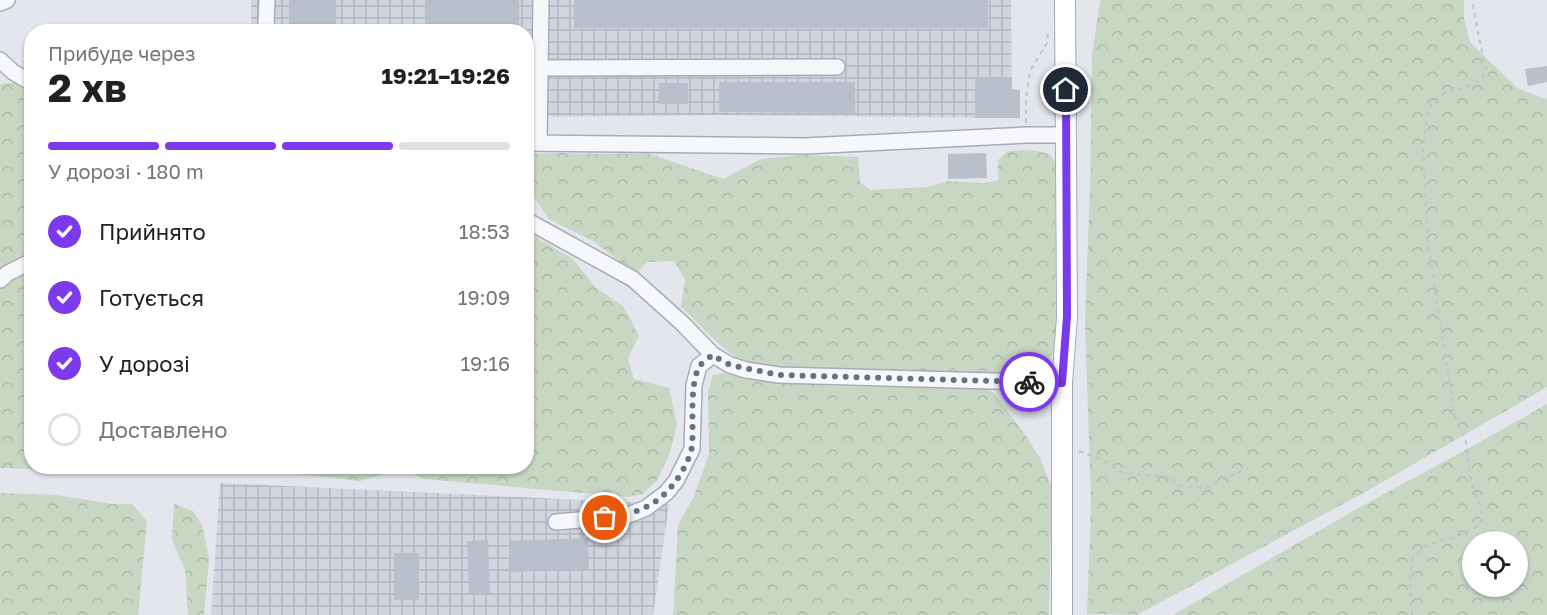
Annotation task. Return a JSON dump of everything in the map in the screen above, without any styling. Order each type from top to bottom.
[{"type":"main road","points":[[1062,615],[1062,383],[1067,316],[1065,0]]},
{"type":"street","points":[[0,3],[7,0]]},
{"type":"street","points":[[266,24],[267,0]]},
{"type":"street","points":[[534,60],[541,0]]},
{"type":"street","points":[[0,60],[24,78]]},
{"type":"street","points":[[534,69],[837,67]]},
{"type":"street","points":[[534,143],[805,146],[1066,135]]},
{"type":"street","points":[[534,224],[633,279],[675,316],[712,355],[730,365],[779,375],[1062,383]]},
{"type":"street","points":[[0,280],[24,265]]},
{"type":"street","points":[[556,522],[626,516],[646,508],[666,493],[676,481],[692,449],[694,385],[699,366],[712,355]]},
{"type":"path","points":[[1412,615],[1410,578],[1413,558],[1426,546],[1454,538],[1480,525],[1482,511],[1471,481],[1466,442],[1455,418],[1447,369],[1428,245],[1423,149],[1426,122],[1432,103],[1447,91],[1462,89],[1478,81],[1487,72],[1472,0]]},
{"type":"path","points":[[1027,135],[1026,98],[1030,71],[1047,43],[1049,25]]},
{"type":"path","points":[[1062,444],[1105,461],[1122,473],[1169,477],[1182,486],[1207,488],[1248,468]]},
{"type":"shaded area","points":[[251,0],[1011,0],[1012,89],[1020,90],[1020,118],[719,115],[534,117],[534,24],[251,24]]},
{"type":"shaded area","points":[[220,483],[669,504],[653,615],[211,615]]},
{"type":"green space","points":[[1100,0],[1464,0],[1464,18],[1470,42],[1517,88],[1547,98],[1547,387],[1367,491],[1137,615],[1087,614],[1091,503],[1085,321],[1092,56]]},
{"type":"green space","points":[[18,82],[24,84],[24,469],[0,468],[0,84]]},
{"type":"green space","points":[[1032,150],[1049,154],[1055,161],[1056,348],[1048,362],[1023,375],[773,368],[743,363],[720,345],[681,307],[685,280],[674,261],[647,262],[636,274],[593,241],[549,219],[534,197],[534,154],[647,153],[723,179],[761,159],[802,155],[858,157],[860,182],[870,190],[928,187],[948,181],[985,183],[998,180],[998,160],[1008,151]]},
{"type":"green space","points":[[534,236],[573,259],[596,288],[623,306],[639,335],[628,359],[634,379],[669,388],[677,424],[670,453],[657,480],[643,494],[629,497],[423,479],[414,474],[534,474]]},
{"type":"green space","points":[[726,373],[757,379],[820,385],[884,387],[980,385],[994,393],[1040,458],[1052,488],[1049,615],[673,615],[678,525],[694,496],[709,454],[708,392],[713,375]]},
{"type":"green space","points":[[1547,404],[1547,615],[1173,615],[1362,506]]},
{"type":"green space","points":[[300,474],[384,474],[360,481]]},
{"type":"green space","points":[[0,493],[56,495],[112,504],[132,504],[147,521],[138,615],[0,615]]},
{"type":"green space","points":[[174,504],[193,511],[202,524],[209,559],[204,615],[188,615],[185,570],[172,540]]},
{"type":"building","points":[[289,0],[336,0],[336,24],[289,24]]},
{"type":"building","points":[[426,0],[519,0],[519,24],[426,24]]},
{"type":"building","points":[[574,0],[988,0],[988,28],[574,28]]},
{"type":"building","points":[[1547,66],[1547,82],[1528,86],[1525,69]]},
{"type":"building","points":[[975,77],[1012,77],[1012,90],[1020,90],[1020,118],[975,118]]},
{"type":"building","points":[[719,82],[855,82],[855,113],[719,112]]},
{"type":"building","points":[[659,83],[688,83],[688,104],[658,104]]},
{"type":"building","points":[[986,153],[987,178],[948,179],[948,154]]},
{"type":"building","points":[[588,538],[589,569],[510,572],[509,541]]},
{"type":"building","points":[[488,540],[490,593],[469,594],[467,541]]},
{"type":"building","points":[[394,553],[419,553],[419,600],[394,600]]},
{"type":"way so far","points":[[605,518],[626,516],[646,508],[666,493],[676,481],[692,449],[694,385],[699,366],[712,355],[730,365],[779,375],[1029,382]]},
{"type":"route","points":[[1029,382],[1062,383],[1067,316],[1066,90]]}]
